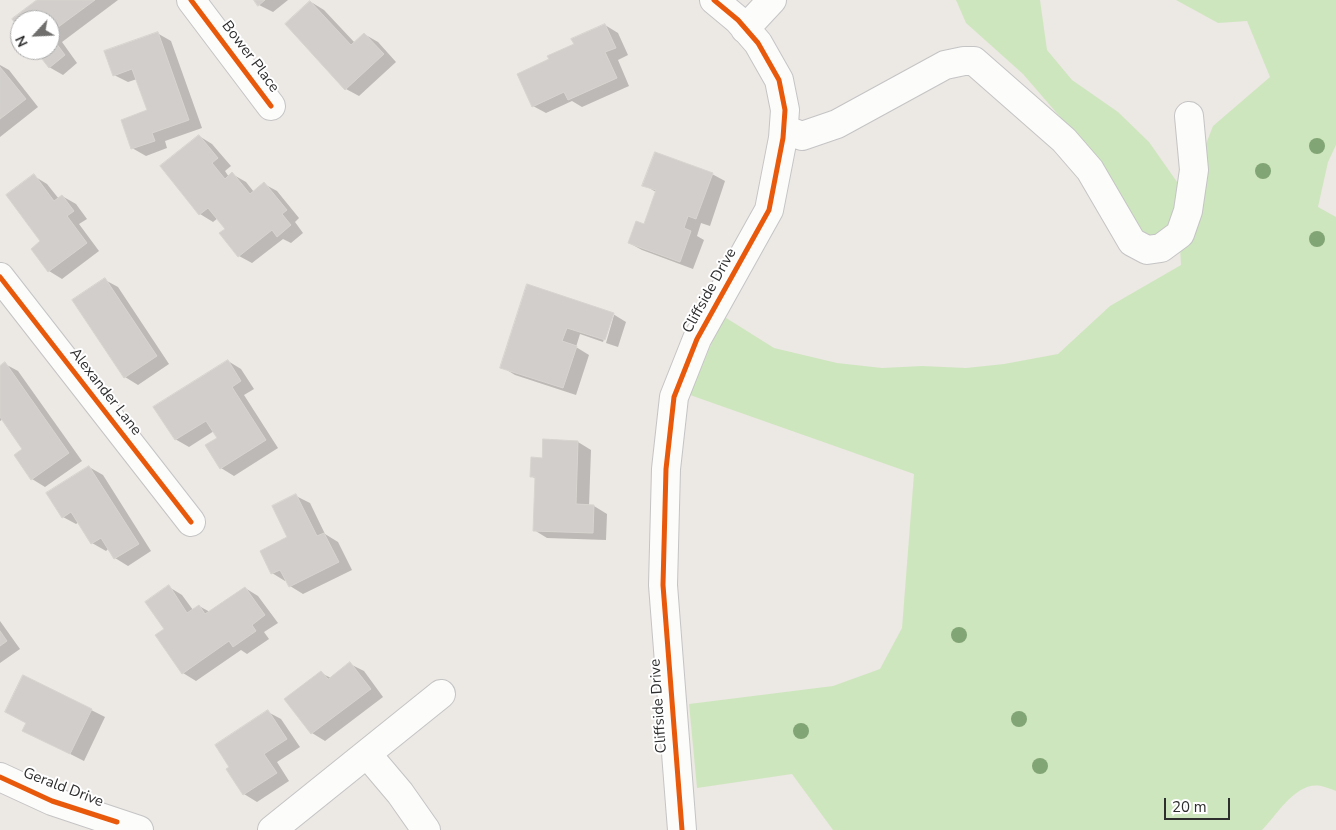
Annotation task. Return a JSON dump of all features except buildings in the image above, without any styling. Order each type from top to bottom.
[{"type":"street","name":"Bower Place","points":[[191,0],[271,106]]},
{"type":"street","name":"Cliffside Drive","points":[[682,830],[663,585],[666,469],[674,397],[697,340],[769,210],[784,129],[785,110],[779,80],[758,43],[745,28],[714,0]]},
{"type":"street","points":[[745,28],[772,0]]},
{"type":"street","points":[[784,129],[802,136],[837,124],[945,65],[974,61],[1064,140],[1090,170],[1132,242],[1147,250],[1161,248],[1180,234],[1188,211],[1194,170],[1189,116]]},
{"type":"street","name":"Alexander Lane","points":[[0,277],[191,522]]},
{"type":"street","points":[[272,830],[441,694]]},
{"type":"street","points":[[367,754],[400,793],[426,830]]},
{"type":"street","name":"Gerald Drive","points":[[0,777],[52,801],[128,826]]},
{"type":"green space","points":[[956,0],[1040,0],[1047,50],[1072,80],[1118,112],[1149,142],[1182,189],[1204,178],[1206,144],[1213,126],[1270,77],[1247,21],[1218,23],[1176,0],[1336,0],[1336,145],[1328,162],[1318,207],[1336,217],[1336,791],[1321,786],[1303,789],[1288,800],[1262,830],[833,830],[792,774],[697,788],[689,704],[833,686],[880,669],[902,628],[914,474],[690,395],[723,316],[774,348],[837,363],[882,368],[922,366],[966,368],[1004,364],[1058,354],[1110,306],[1181,265],[1180,247],[1147,237],[1126,209],[1086,147],[1023,74],[966,23]]},
{"type":"cycle path","points":[[191,0],[271,106]]},
{"type":"cycle path","points":[[682,830],[663,585],[666,469],[674,397],[697,339],[769,210],[783,138],[785,110],[779,80],[758,43],[738,20],[714,0]]},
{"type":"cycle path","points":[[0,277],[191,522]]},
{"type":"cycle path","points":[[0,777],[52,801],[117,822]]}]
